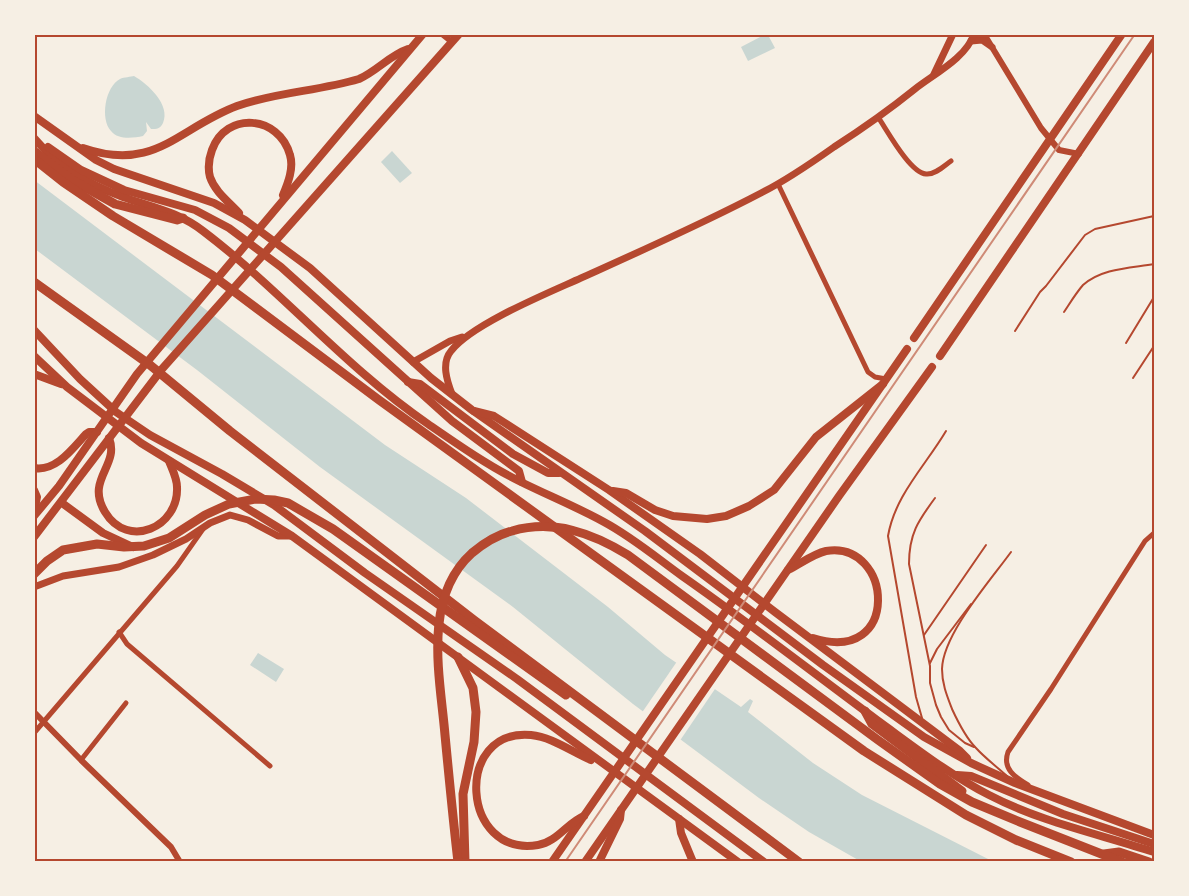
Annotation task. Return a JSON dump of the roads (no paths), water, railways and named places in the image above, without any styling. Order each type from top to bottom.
[{"type":"highway","points":[[34,514],[137,374],[423,34]]},
{"type":"highway","points":[[34,537],[162,369],[459,34]]},
{"type":"highway","points":[[74,145],[88,150],[127,156],[153,151],[237,106],[359,79],[373,72],[399,52],[411,48]]},
{"type":"highway","points":[[34,116],[96,160],[114,169],[136,178],[195,195],[245,220],[303,263],[413,362],[472,410],[683,559],[900,721],[971,764],[1015,783],[1155,835]]},
{"type":"highway","points":[[245,220],[216,189],[210,177],[210,153],[228,128],[246,122],[257,123],[269,128],[283,141],[290,156],[291,168],[279,205]]},
{"type":"highway","points":[[34,138],[47,153],[98,186],[183,218],[218,243],[265,283],[346,360],[417,416],[478,457],[621,532],[956,775],[986,794],[1013,807],[1155,852]]},
{"type":"highway","points":[[34,138],[96,177],[124,190],[195,210],[229,228],[281,267],[473,438],[519,471],[522,482]]},
{"type":"highway","points":[[34,152],[74,181],[115,204],[177,220],[183,218]]},
{"type":"highway","points":[[34,159],[104,211],[212,275],[370,393],[864,752],[966,815],[1016,840],[1071,861]]},
{"type":"highway","points":[[34,282],[150,365],[249,446],[474,620],[620,727],[746,824],[799,861]]},
{"type":"highway","points":[[36,334],[101,401],[150,435],[274,505],[365,573],[517,679],[764,861]]},
{"type":"highway","points":[[34,356],[67,387],[141,443],[292,536],[738,861]]},
{"type":"highway","points":[[34,374],[67,387]]},
{"type":"highway","points":[[408,382],[420,384],[513,454],[548,473],[560,472]]},
{"type":"highway","points":[[609,490],[626,494],[655,510],[673,516],[707,519],[726,516],[774,490],[816,436],[884,382]]},
{"type":"highway","points":[[472,410],[494,416],[609,490],[700,554],[960,751],[971,764]]},
{"type":"highway","points":[[34,468],[39,469],[54,464],[86,434],[98,430]]},
{"type":"highway","points":[[110,436],[112,451],[100,481],[99,498],[106,514],[116,524],[132,533],[155,528],[167,517],[174,506],[177,488],[168,460]]},
{"type":"highway","points":[[34,490],[37,496],[34,514]]},
{"type":"highway","points":[[34,574],[63,550],[97,544],[144,546],[169,538],[205,515],[229,504],[256,499],[288,503],[307,513],[375,560],[562,693],[585,702]]},
{"type":"highway","points":[[62,503],[103,533],[133,547]]},
{"type":"highway","points":[[458,861],[437,645],[443,600],[452,578],[465,560],[484,543],[524,528],[545,526],[568,528],[586,534],[607,542],[628,555],[940,784],[972,802],[1122,861]]},
{"type":"highway","points":[[788,570],[821,552],[833,551],[845,553],[861,561],[876,580],[879,595],[878,612],[864,633],[845,643],[837,644],[807,637]]},
{"type":"highway","points":[[458,657],[472,688],[476,712],[474,742],[463,794],[465,861]]},
{"type":"highway","points":[[865,711],[872,724],[946,777],[972,802]]},
{"type":"highway","points":[[584,816],[574,820],[561,834],[548,842],[538,845],[514,844],[499,837],[487,827],[479,810],[476,778],[481,763],[496,742],[518,735],[534,735],[590,760],[597,760]]},
{"type":"highway","points":[[956,775],[971,776],[1063,814],[1155,844]]},
{"type":"highway","points":[[599,861],[620,819],[623,808]]},
{"type":"highway","points":[[679,819],[681,833],[693,861]]},
{"type":"highway","points":[[687,847],[700,861]]},
{"type":"highway","points":[[1102,854],[1119,852],[1149,861]]},
{"type":"main road","points":[[934,74],[953,34]]},
{"type":"main road","points":[[914,338],[1122,34]]},
{"type":"main road","points":[[413,362],[450,341],[465,337],[531,302],[689,229],[778,184],[878,117],[951,63],[973,38],[982,40],[992,47]]},
{"type":"main road","points":[[940,356],[1155,42]]},
{"type":"main road","points":[[452,394],[447,377],[446,360],[452,349],[465,337]]},
{"type":"main road","points":[[552,861],[907,349]]},
{"type":"main road","points":[[585,861],[839,495],[932,367]]},
{"type":"main road","points":[[34,587],[63,576],[119,567],[145,558],[167,549],[222,518],[237,516],[278,536],[292,536]]},
{"type":"street","points":[[442,34],[452,42]]},
{"type":"street","points":[[984,34],[1031,114],[1050,139],[1063,152],[1079,154]]},
{"type":"street","points":[[878,117],[908,161],[921,172],[930,174],[951,161]]},
{"type":"street","points":[[778,184],[868,372],[884,382]]},
{"type":"street","points":[[34,733],[177,566],[204,528]]},
{"type":"street","points":[[1043,793],[1010,772],[1006,763],[1008,752],[1145,541],[1155,533]]},
{"type":"street","points":[[119,632],[127,644],[270,766]]},
{"type":"street","points":[[81,760],[126,703]]},
{"type":"street","points":[[34,712],[171,847],[178,860]]},
{"type":"lane","points":[[1015,331],[1040,292],[1085,235],[1095,229],[1155,216]]},
{"type":"lane","points":[[1064,312],[1082,287],[1097,276],[1115,270],[1155,264]]},
{"type":"lane","points":[[1126,343],[1155,297]]},
{"type":"lane","points":[[1132,378],[1155,346]]},
{"type":"lane","points":[[928,728],[916,697],[888,536],[899,501],[946,431]]},
{"type":"lane","points":[[935,498],[919,520],[912,534],[909,549],[909,564],[930,666],[930,683],[940,717],[949,730],[975,748],[1015,783]]},
{"type":"lane","points":[[924,635],[986,545]]},
{"type":"lane","points":[[930,666],[937,649],[1011,552]]},
{"type":"lane","points":[[975,748],[957,721],[944,685],[942,668],[946,648],[978,596]]},
{"type":"railway","points":[[565,862],[1135,34]]}]
